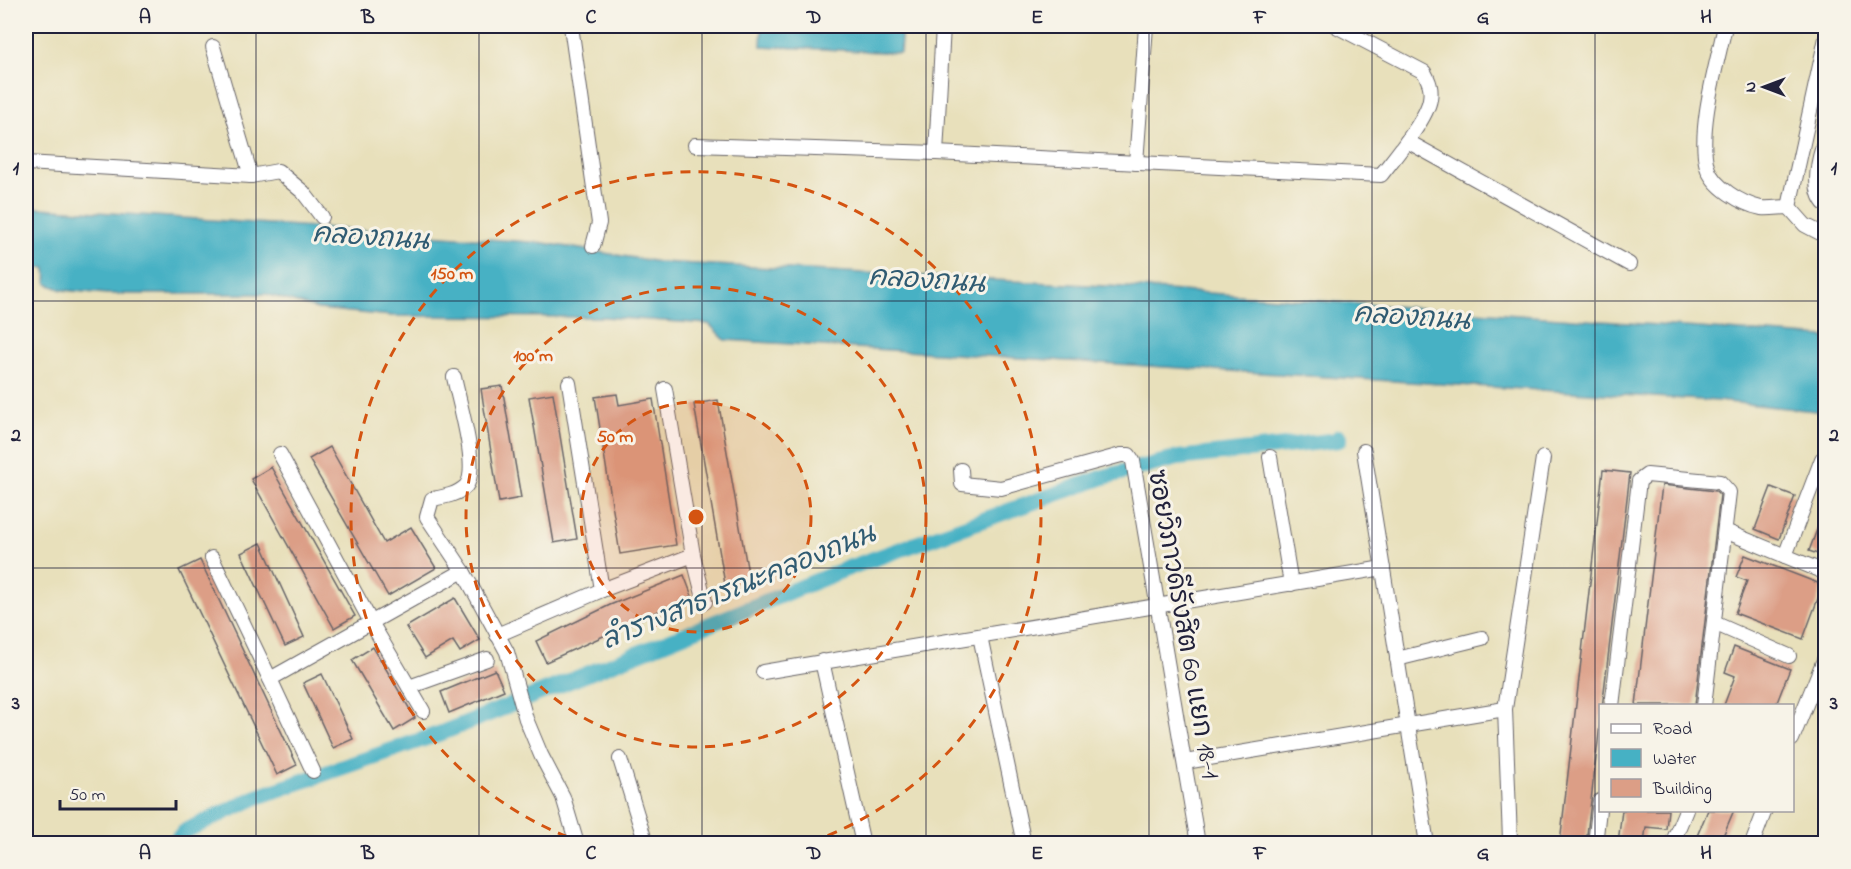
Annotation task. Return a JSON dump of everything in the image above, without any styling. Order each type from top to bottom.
[{"type":"street","points":[[570,26],[599,223],[593,246]]},
{"type":"street","points":[[936,153],[943,26]]},
{"type":"street","points":[[1136,163],[1146,26]]},
{"type":"street","points":[[695,146],[936,153],[1381,175],[1407,141],[1430,100],[1430,83],[1424,72],[1336,26]]},
{"type":"street","points":[[1725,26],[1704,132],[1708,170],[1721,187],[1739,199],[1761,208],[1789,207]]},
{"type":"street","points":[[1789,207],[1826,38]]},
{"type":"street","points":[[213,47],[250,176]]},
{"type":"street","points":[[1826,138],[1817,177],[1820,199],[1826,205]]},
{"type":"street","points":[[1407,141],[1629,264]]},
{"type":"street","points":[[26,163],[250,176],[278,171],[303,192],[322,217]]},
{"type":"street","points":[[1789,207],[1805,225],[1826,236]]},
{"type":"street","points":[[454,377],[472,468],[467,485],[453,495],[432,499],[428,517],[463,571],[507,652],[518,684],[526,719],[541,755],[563,797],[577,843]]},
{"type":"street","points":[[569,383],[602,590]]},
{"type":"street","points":[[665,389],[693,555],[705,603]]},
{"type":"street","points":[[1364,452],[1426,843]]},
{"type":"street","points":[[280,454],[372,624],[423,711]]},
{"type":"street","name":"ซอยวิภาวดีรังสิต 60 แยก 18-1","points":[[961,470],[962,484],[1001,488],[1026,483],[1121,455],[1129,455],[1133,461],[1198,843]]},
{"type":"street","points":[[1270,458],[1291,584]]},
{"type":"street","points":[[1510,840],[1505,709],[1543,458]]},
{"type":"street","points":[[1785,556],[1822,459]]},
{"type":"street","points":[[1612,704],[1639,481],[1647,475],[1720,482],[1729,492],[1704,704]]},
{"type":"street","points":[[1725,531],[1824,572]]},
{"type":"street","points":[[497,635],[602,590],[693,555]]},
{"type":"street","points":[[212,558],[313,771]]},
{"type":"street","points":[[763,672],[1159,608],[1383,568]]},
{"type":"street","points":[[270,680],[463,571]]},
{"type":"street","points":[[1714,623],[1789,656]]},
{"type":"street","points":[[980,636],[1023,843]]},
{"type":"street","points":[[1397,659],[1482,638]]},
{"type":"street","points":[[1794,734],[1826,655]]},
{"type":"street","points":[[410,687],[487,659]]},
{"type":"street","points":[[822,661],[862,843]]},
{"type":"street","points":[[1185,762],[1505,709]]},
{"type":"street","points":[[620,759],[646,843]]},
{"type":"street","points":[[1595,843],[1599,809]]},
{"type":"street","points":[[1672,843],[1685,812]]},
{"type":"street","points":[[1752,843],[1764,812]]},
{"type":"water","points":[[762,26],[902,26],[900,53],[761,46]]},
{"type":"water","name":"คลองถนน","points":[[26,207],[544,243],[659,262],[1125,287],[1825,337],[1825,412],[1718,401],[725,340],[709,324],[604,317],[392,316],[318,309],[266,294],[107,294],[62,290],[47,284],[46,268],[26,268]]},
{"type":"building","points":[[502,386],[521,498],[499,502],[481,389]]},
{"type":"building","points":[[553,393],[577,539],[554,543],[529,397]]},
{"type":"building","points":[[617,394],[619,405],[653,399],[676,545],[620,554],[595,397]]},
{"type":"building","points":[[718,400],[749,579],[725,584],[694,404]]},
{"type":"building","points":[[330,447],[384,543],[411,527],[436,568],[388,596],[309,459]]},
{"type":"building","points":[[271,467],[355,616],[334,628],[251,479]]},
{"type":"building","points":[[1603,470],[1630,473],[1603,704],[1599,704],[1599,734],[1586,843],[1560,843]]},
{"type":"building","points":[[1662,485],[1716,491],[1720,495],[1695,704],[1636,704]]},
{"type":"building","points":[[1771,487],[1795,496],[1779,539],[1755,529]]},
{"type":"building","points":[[1824,511],[1826,511],[1826,557],[1809,551]]},
{"type":"building","points":[[261,543],[304,637],[285,646],[241,553]]},
{"type":"building","points":[[1745,555],[1823,585],[1803,639],[1735,613],[1747,581],[1736,577]]},
{"type":"building","points":[[200,560],[297,765],[277,775],[179,570]]},
{"type":"building","points":[[684,575],[692,596],[546,662],[536,641],[610,605]]},
{"type":"building","points":[[455,598],[480,640],[460,652],[453,641],[425,658],[406,627]]},
{"type":"building","points":[[373,647],[415,718],[394,731],[352,660]]},
{"type":"building","points":[[1734,647],[1790,669],[1776,704],[1724,704],[1735,676],[1725,672]]},
{"type":"building","points":[[495,670],[504,690],[449,713],[441,692]]},
{"type":"building","points":[[322,674],[353,739],[333,748],[303,683]]},
{"type":"building","points":[[1622,812],[1668,812],[1666,829],[1646,827],[1644,843],[1618,843]]},
{"type":"building","points":[[1707,812],[1733,812],[1720,843],[1694,843]]},
{"type":"waterway","name":"ลำรางสาธารณะคลองถนน","points":[[173,844],[185,831],[257,797],[444,732],[851,567],[1104,477],[1178,458],[1339,440],[1339,437]]}]
